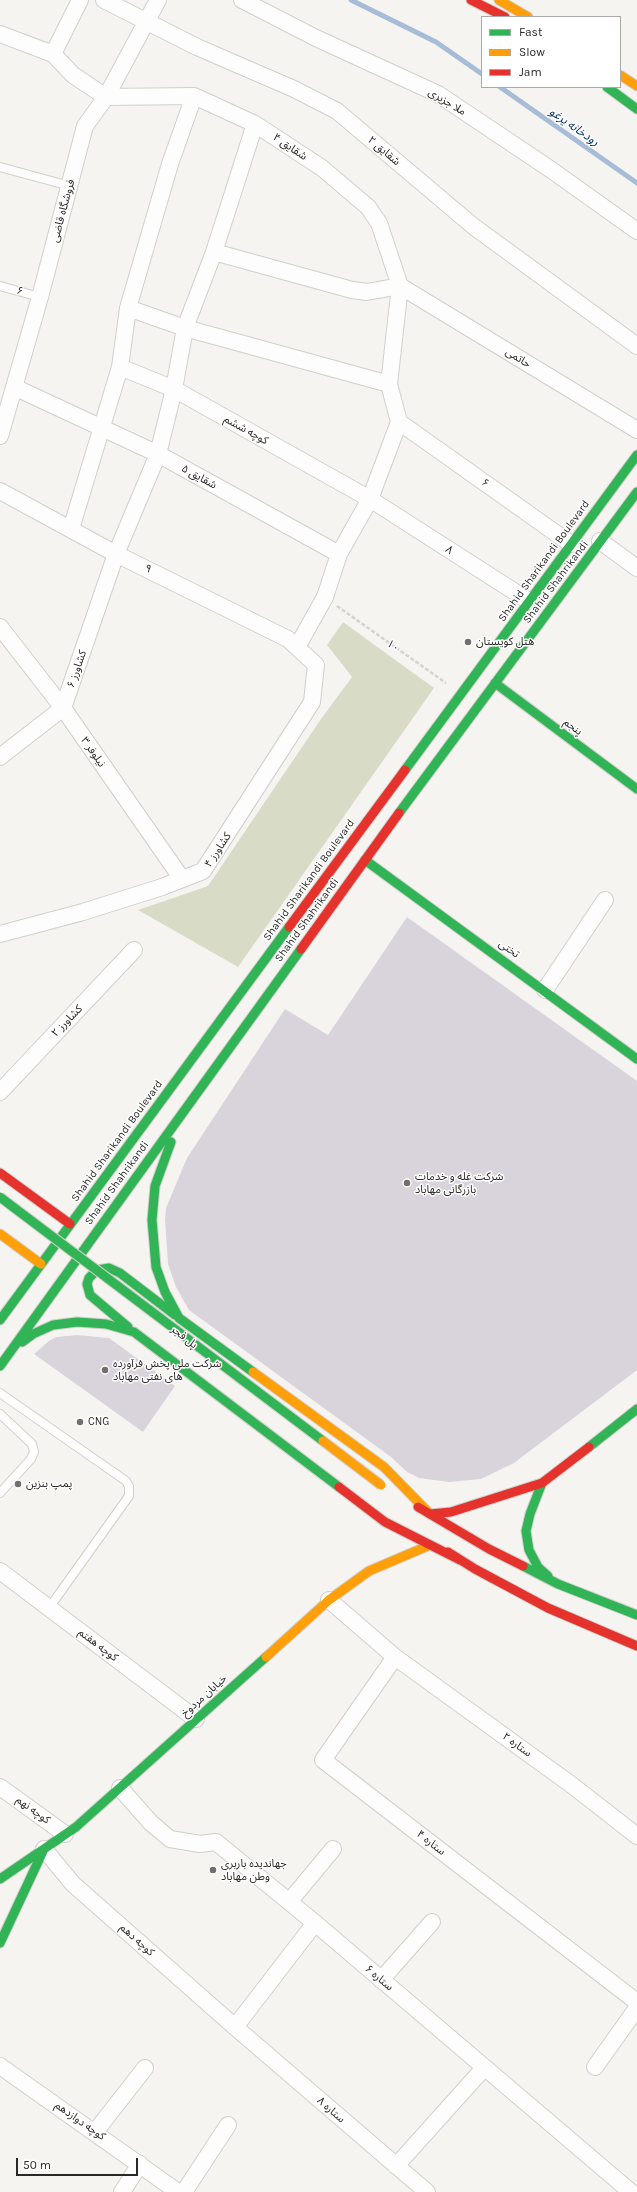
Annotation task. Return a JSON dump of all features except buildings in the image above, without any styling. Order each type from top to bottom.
[{"type":"main road","points":[[471,0],[508,6],[526,16]]},
{"type":"main road","points":[[621,76],[637,86]]},
{"type":"main road","points":[[608,88],[637,109]]},
{"type":"main road","name":"Shahid Sharikandi Boulevard","points":[[0,1320],[637,455]]},
{"type":"main road","name":"Shahid Shahrikandi","points":[[0,1366],[365,860],[637,492]]},
{"type":"main road","name":"پنجم","points":[[495,683],[637,789]]},
{"type":"main road","name":"تختی","points":[[365,860],[635,1053]]},
{"type":"main road","points":[[179,1318],[156,1267],[152,1220],[155,1186],[165,1154],[191,1102]]},
{"type":"main road","points":[[0,1173],[70,1224]]},
{"type":"main road","points":[[0,1197],[384,1487]]},
{"type":"main road","points":[[0,1234],[41,1264]]},
{"type":"main road","points":[[43,1244],[98,1286]]},
{"type":"main road","points":[[430,1514],[384,1467],[179,1318],[120,1273],[109,1268],[97,1270],[89,1278],[87,1284],[90,1295],[134,1332],[385,1522],[460,1560],[548,1608],[637,1646]]},
{"type":"main road","points":[[12,1348],[33,1334],[53,1325],[77,1322],[106,1324],[134,1332]]},
{"type":"main road","points":[[430,1514],[451,1512],[542,1483],[637,1409]]},
{"type":"main road","points":[[542,1483],[530,1514],[526,1531],[529,1550],[538,1567],[558,1584]]},
{"type":"main road","points":[[399,1496],[489,1549],[558,1584],[637,1615]]},
{"type":"main road","points":[[401,1519],[460,1560]]},
{"type":"main road","name":"خیابان مردوخ","points":[[0,1879],[65,1834],[120,1788],[329,1600],[369,1571],[430,1545]]},
{"type":"main road","points":[[0,1943],[44,1849]]},
{"type":"street","points":[[53,54],[80,0]]},
{"type":"street","name":"شقایق ۲","points":[[104,0],[147,20],[197,47],[294,89],[336,111],[473,226],[637,346]]},
{"type":"street","name":"فروشگاه قاضی","points":[[0,436],[8,396],[40,297],[85,126],[106,97],[158,0]]},
{"type":"street","name":"ملا جزیری","points":[[242,0],[316,38],[438,94],[550,169],[637,231]]},
{"type":"street","points":[[0,34],[53,54],[73,75],[106,97]]},
{"type":"street","points":[[71,529],[103,428],[120,367],[128,308],[170,164],[194,96]]},
{"type":"street","name":"شقایق ۴","points":[[106,97],[194,96],[255,124],[322,168],[368,206],[379,223],[400,286],[389,384],[399,422]]},
{"type":"street","name":"کشاورز ۶","points":[[63,708],[116,554],[158,454],[174,389],[185,328],[214,252],[255,124]]},
{"type":"street","points":[[214,252],[352,290],[367,292],[400,286]]},
{"type":"street","name":"حاتمی","points":[[400,286],[637,430]]},
{"type":"street","points":[[128,308],[185,328],[389,384]]},
{"type":"street","name":"کوچه ششم","points":[[120,367],[174,389],[370,499]]},
{"type":"street","name":"شقایق ۵","points":[[8,396],[103,428],[158,454],[339,554]]},
{"type":"street","points":[[297,647],[325,598],[339,554],[370,499],[399,422]]},
{"type":"street","name":"۶","points":[[399,422],[571,544]]},
{"type":"street","name":"۹","points":[[0,491],[116,554],[288,639],[297,647]]},
{"type":"street","name":"۸","points":[[370,499],[529,601]]},
{"type":"street","points":[[600,541],[637,568]]},
{"type":"street","name":"نیلوفر ۳","points":[[0,627],[63,708],[182,879]]},
{"type":"street","name":"کشاورز ۴","points":[[0,934],[83,912],[203,871],[312,702],[316,665],[297,647]]},
{"type":"street","points":[[0,757],[63,708]]},
{"type":"street","points":[[545,990],[605,900]]},
{"type":"street","name":"کشاورز ۲","points":[[0,1092],[134,950]]},
{"type":"street","name":"کوچه هفتم","points":[[0,1571],[196,1719]]},
{"type":"street","name":"ستاره ۲","points":[[329,1600],[395,1657],[573,1786],[637,1836]]},
{"type":"street","name":"ستاره ۴","points":[[395,1657],[323,1760],[637,2002]]},
{"type":"street","name":"کوچه نهم","points":[[0,1787],[65,1834]]},
{"type":"street","name":"ستاره ۶","points":[[120,1788],[151,1823],[170,1839],[200,1844],[216,1842],[382,1980],[631,2192]]},
{"type":"street","name":"کوچه دهم","points":[[44,1849],[73,1884],[235,2027]]},
{"type":"street","points":[[289,1902],[334,1849]]},
{"type":"street","points":[[382,1980],[432,1922]]},
{"type":"street","points":[[235,2027],[314,1923]]},
{"type":"street","points":[[595,2067],[637,2008]]},
{"type":"street","name":"ستاره ۸","points":[[235,2027],[427,2192]]},
{"type":"street","name":"کوچه دوازدهم","points":[[0,2066],[178,2192]]},
{"type":"street","points":[[95,2132],[145,2068]]},
{"type":"street","points":[[396,2166],[484,2068]]},
{"type":"street","points":[[184,2192],[228,2125]]},
{"type":"street","points":[[122,2192],[140,2164]]},
{"type":"lane","points":[[0,167],[70,186]]},
{"type":"lane","name":"۶","points":[[0,286],[40,297]]},
{"type":"lane","points":[[0,1393],[126,1481],[129,1486],[129,1496],[48,1608]]},
{"type":"lane","points":[[0,1414],[32,1444],[34,1452],[31,1459],[0,1493]]},
{"type":"path","name":"۱۰","points":[[325,598],[461,694]]},
{"type":"green space","points":[[343,622],[434,688],[238,967],[138,910],[208,886],[321,719],[352,677],[327,645]]},
{"type":"waterway","name":"رودخانه یرغو","points":[[351,0],[436,42],[481,73]]},
{"type":"waterway","name":"رودخانه یرغو","points":[[501,88],[637,183]]},
{"type":"traffic: fast","points":[[608,88],[637,109]]},
{"type":"traffic: fast","points":[[405,770],[637,455]]},
{"type":"traffic: fast","points":[[399,813],[637,492]]},
{"type":"traffic: fast","points":[[495,683],[637,789]]},
{"type":"traffic: fast","points":[[365,860],[637,1059]]},
{"type":"traffic: fast","points":[[0,1320],[289,927]]},
{"type":"traffic: fast","points":[[0,1366],[301,949]]},
{"type":"traffic: fast","points":[[171,1142],[155,1186],[152,1220],[156,1267],[165,1292],[179,1318],[253,1372]]},
{"type":"traffic: fast","points":[[0,1197],[323,1441]]},
{"type":"traffic: fast","points":[[128,1327],[90,1295],[87,1284],[89,1278],[97,1270],[109,1268],[120,1273],[175,1315]]},
{"type":"traffic: fast","points":[[22,1342],[33,1334],[53,1325],[77,1322],[106,1324],[134,1332],[339,1487]]},
{"type":"traffic: fast","points":[[589,1447],[637,1409]]},
{"type":"traffic: fast","points":[[542,1483],[530,1514],[526,1531],[529,1550],[538,1567],[548,1576]]},
{"type":"traffic: fast","points":[[523,1566],[558,1584],[637,1615]]},
{"type":"traffic: fast","points":[[0,1879],[76,1827],[266,1657]]},
{"type":"traffic: fast","points":[[0,1943],[44,1849]]},
{"type":"traffic: slow","points":[[499,0],[526,16]]},
{"type":"traffic: slow","points":[[621,76],[637,86]]},
{"type":"traffic: slow","points":[[0,1234],[41,1264]]},
{"type":"traffic: slow","points":[[253,1372],[384,1467],[430,1514]]},
{"type":"traffic: slow","points":[[323,1441],[381,1485]]},
{"type":"traffic: slow","points":[[266,1657],[329,1600],[369,1571],[430,1545]]},
{"type":"traffic: jam","points":[[471,0],[503,16]]},
{"type":"traffic: jam","points":[[289,927],[405,770]]},
{"type":"traffic: jam","points":[[301,949],[399,813]]},
{"type":"traffic: jam","points":[[0,1173],[70,1224]]},
{"type":"traffic: jam","points":[[430,1514],[451,1512],[542,1483],[589,1447]]},
{"type":"traffic: jam","points":[[339,1487],[385,1522],[460,1560]]},
{"type":"traffic: jam","points":[[418,1507],[489,1549],[523,1566]]},
{"type":"traffic: jam","points":[[448,1552],[475,1569],[548,1608],[637,1646]]},
{"type":"place","name":"هتل کویستان","points":[[468,642]]},
{"type":"place","name":"شرکت غله و خدمات بازرگانی مهاباد","points":[[407,1183]]},
{"type":"place","name":"شرکت ملی پخش فرآورده های نفتی مهاباد","points":[[105,1370]]},
{"type":"place","name":"CNG","points":[[80,1422]]},
{"type":"place","name":"پمپ بنزین","points":[[18,1484]]},
{"type":"place","name":"جهاندیده باربری وطن مهاباد","points":[[213,1870]]}]
